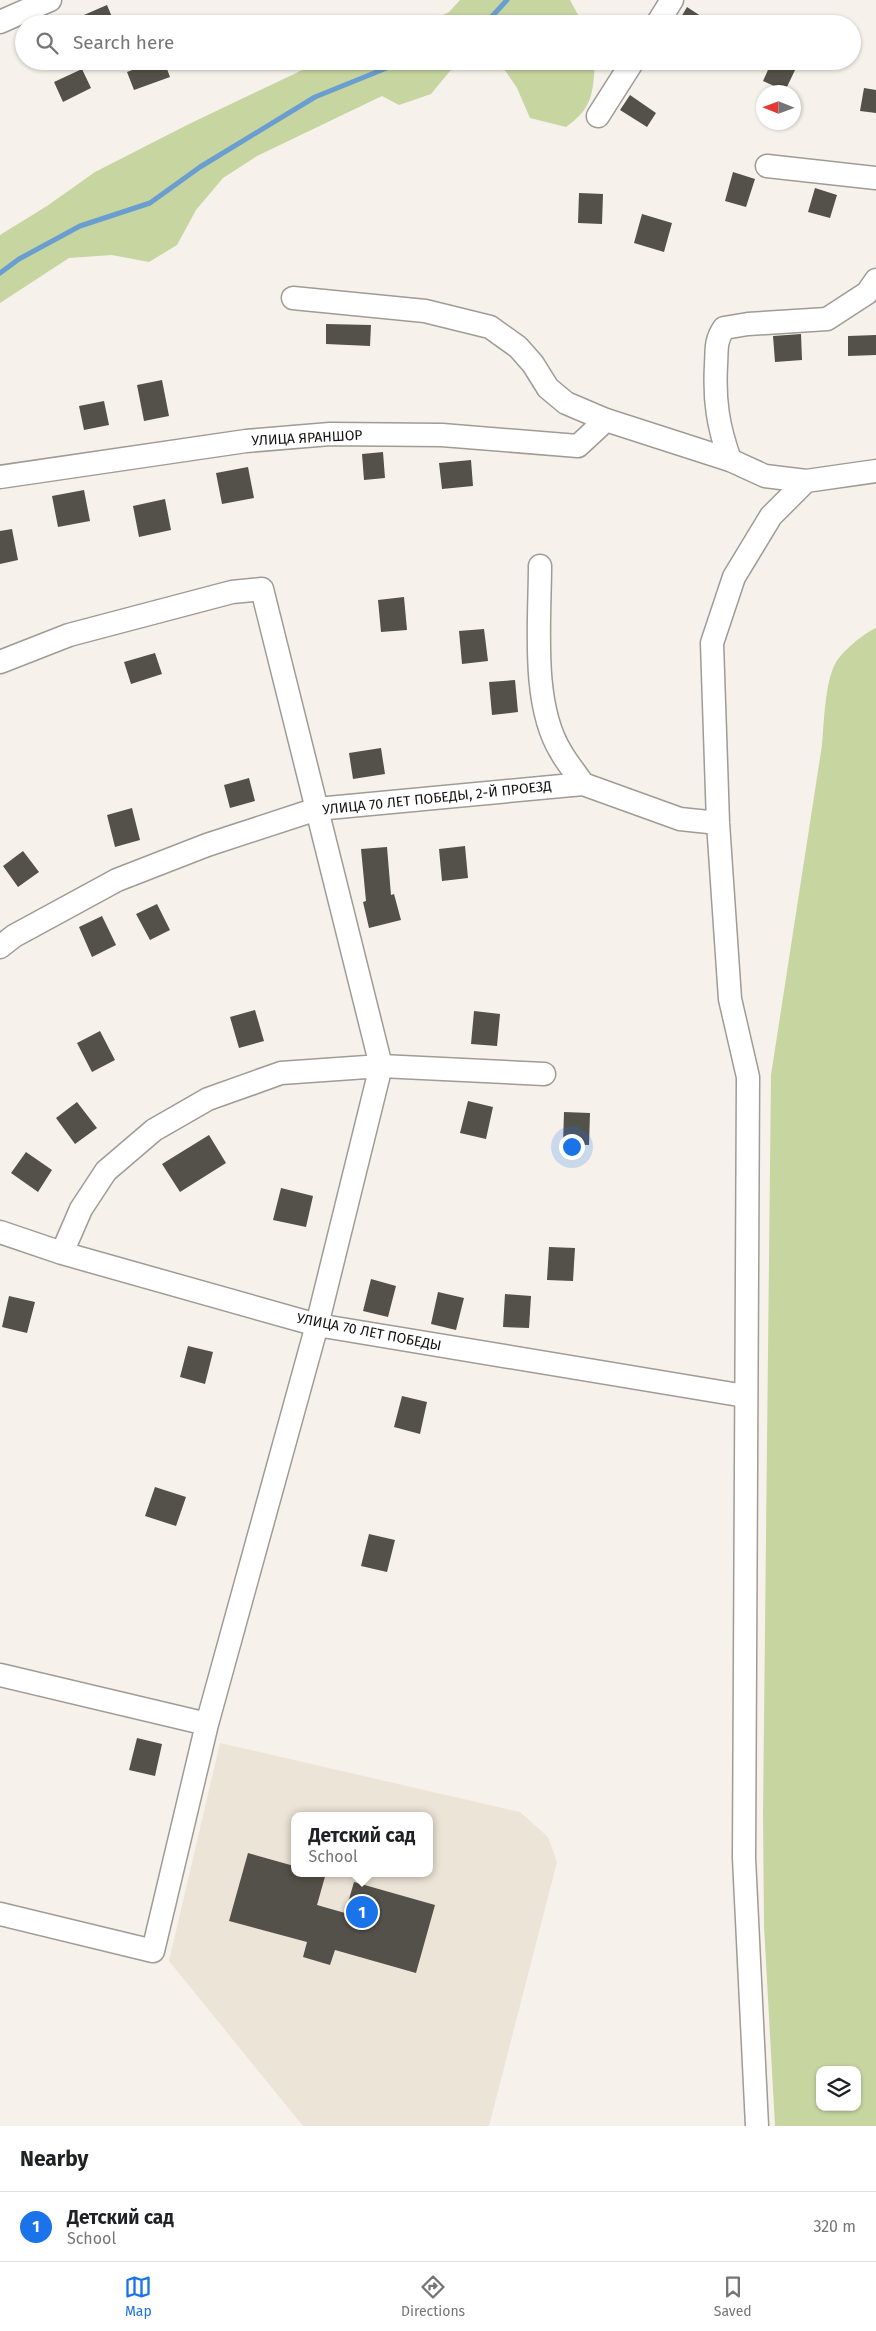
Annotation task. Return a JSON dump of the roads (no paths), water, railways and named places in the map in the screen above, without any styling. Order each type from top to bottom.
[{"type":"street","points":[[16,15],[50,0]]},
{"type":"street","points":[[663,15],[672,0]]},
{"type":"street","points":[[0,22],[15,15]]},
{"type":"street","points":[[598,116],[627,70]]},
{"type":"street","points":[[767,166],[876,178]]},
{"type":"street","points":[[730,460],[720,433],[714,396],[717,338],[724,328],[748,324],[827,319],[867,293],[876,280]]},
{"type":"street","points":[[292,298],[425,311],[490,327],[518,346],[533,364],[548,388],[566,403],[606,420],[730,460],[765,476],[806,481],[876,471]]},
{"type":"street","name":"УЛИЦА ЯРАНШОР","points":[[0,477],[246,441],[330,434],[442,435],[578,446],[606,420]]},
{"type":"street","points":[[757,2126],[744,1858],[748,1077],[730,999],[718,823],[712,643],[734,577],[770,516],[806,481]]},
{"type":"street","points":[[540,566],[539,672],[548,722],[560,751],[583,784]]},
{"type":"street","points":[[0,662],[69,634],[232,592],[262,589],[381,1066],[318,1325],[207,1724],[153,1952],[0,1914]]},
{"type":"street","name":"УЛИЦА 70 ЛЕТ ПОБЕДЫ, 2-Й ПРОЕЗД","points":[[0,947],[14,936],[117,880],[207,845],[317,809],[583,784],[680,819],[718,823]]},
{"type":"street","points":[[62,1253],[81,1209],[106,1171],[154,1130],[208,1099],[282,1073],[381,1066],[544,1074]]},
{"type":"street","name":"УЛИЦА 70 ЛЕТ ПОБЕДЫ","points":[[0,1232],[62,1253],[318,1325],[745,1396]]},
{"type":"street","points":[[0,1675],[207,1724]]},
{"type":"waterway","points":[[493,15],[507,0]]},
{"type":"waterway","points":[[0,273],[19,259],[80,226],[150,203],[200,167],[315,97],[382,70]]},
{"type":"place","name":"Детский сад","points":[[362,1912]]}]
